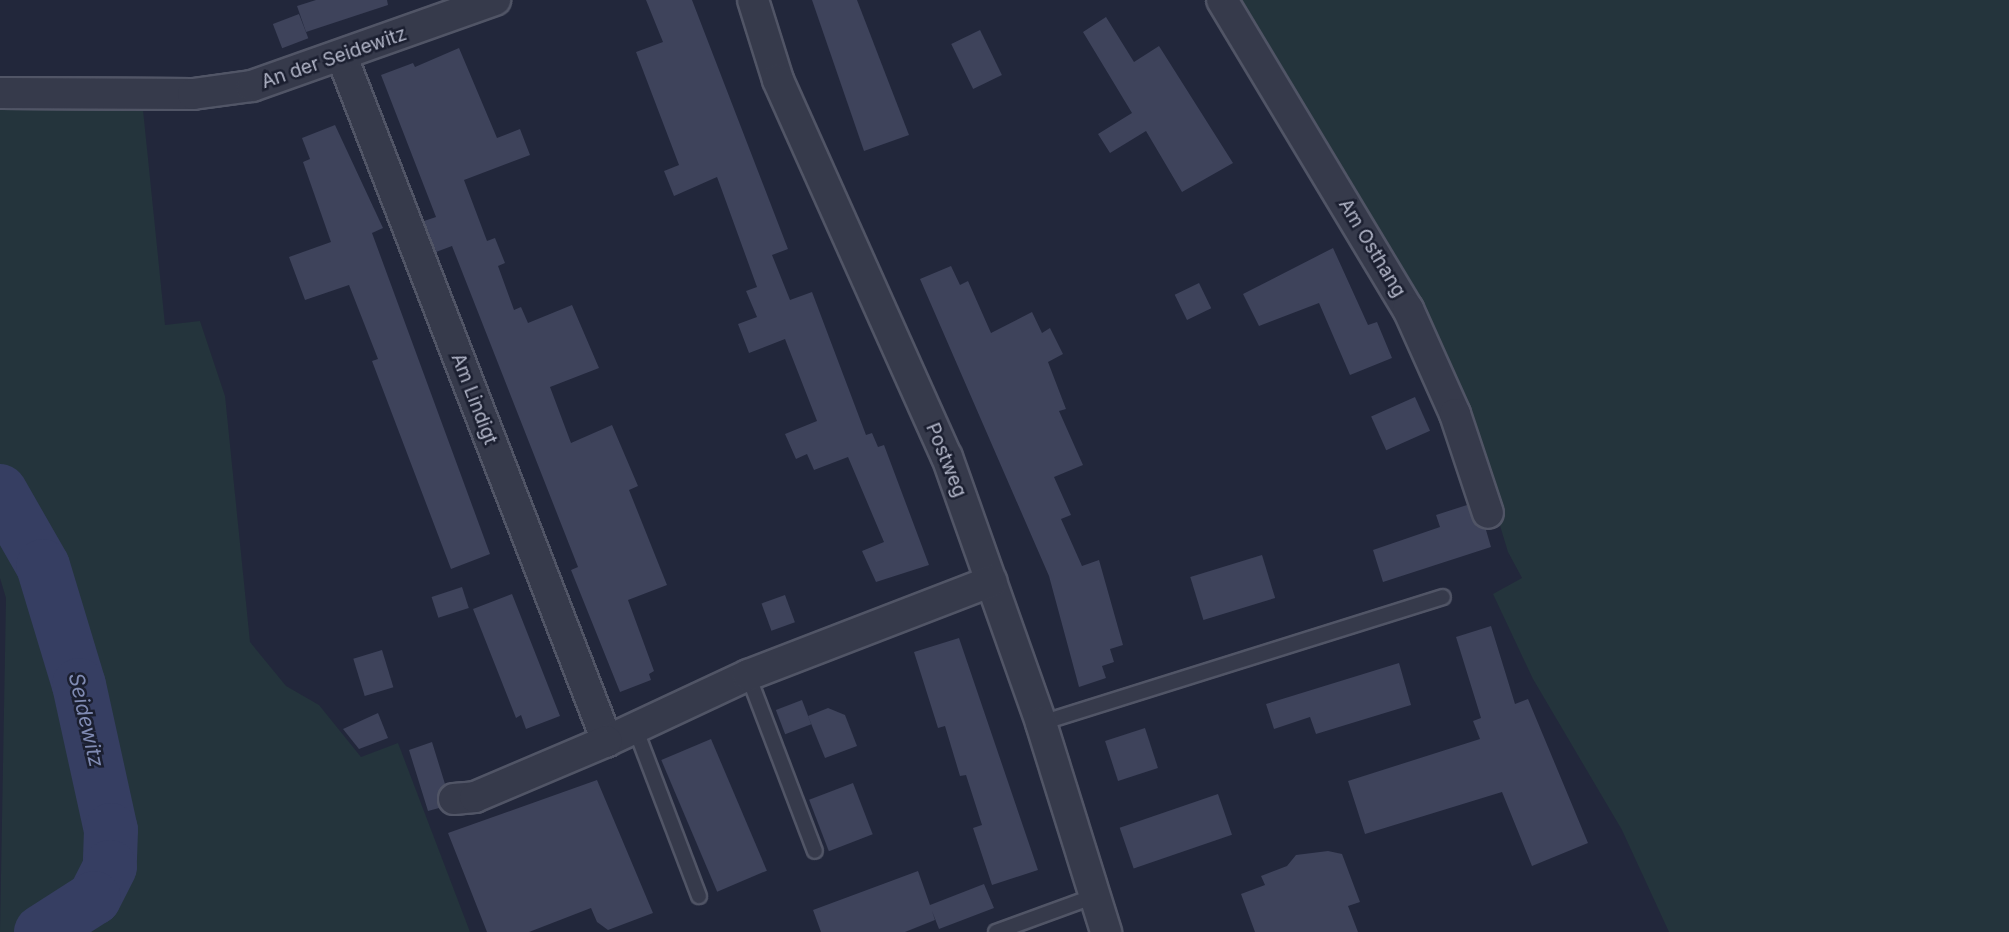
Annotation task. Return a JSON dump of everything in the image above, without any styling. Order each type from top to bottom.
[{"type":"street","name":"An der Seidewitz","points":[[0,93],[193,94],[252,86],[342,57],[495,0]]},
{"type":"street","name":"Postweg","points":[[753,0],[778,80],[947,457],[1041,723],[1107,932]]},
{"type":"street","name":"Am Osthang","points":[[1222,0],[1408,309],[1455,414],[1489,513]]},
{"type":"street","name":"Am Lindigt","points":[[342,57],[607,741]]},
{"type":"street","points":[[454,799],[475,797],[607,741],[634,725],[748,676],[992,581]]},
{"type":"lane","points":[[1041,723],[1443,597]]},
{"type":"lane","points":[[748,676],[815,851]]},
{"type":"lane","points":[[634,725],[699,896]]},
{"type":"lane","points":[[996,932],[1095,896]]},
{"type":"shaded area","points":[[1231,0],[2009,0],[2009,932],[1669,932],[1622,830],[1533,679],[1493,594],[1522,578],[1508,552],[1478,453],[1414,294],[1398,261]]},
{"type":"shaded area","points":[[142,100],[165,325],[200,321],[225,396],[250,642],[286,686],[319,705],[361,757],[398,743],[470,932],[66,932],[103,907],[119,873],[79,685],[43,566],[0,491],[0,102]]},
{"type":"shaded area","points":[[0,516],[30,573],[57,653],[100,833],[102,863],[86,895],[33,929],[14,932],[0,932],[6,598],[0,578]]},
{"type":"water","points":[[0,491],[43,566],[79,685],[111,829],[117,831],[119,873],[103,907],[66,932],[14,932],[33,929],[86,896],[102,863],[100,833],[57,653],[30,573],[0,516]]},
{"type":"building","points":[[316,0],[387,0],[388,5],[306,32],[297,6]]},
{"type":"building","points":[[646,0],[692,0],[788,249],[772,255],[790,300],[812,292],[866,435],[872,433],[878,447],[884,445],[929,565],[876,582],[862,551],[884,542],[848,457],[814,470],[807,454],[796,459],[785,434],[817,421],[785,339],[749,353],[738,324],[757,317],[746,291],[757,287],[717,177],[674,196],[664,171],[679,165],[636,52],[663,42]]},
{"type":"building","points":[[812,0],[857,0],[909,135],[864,151]]},
{"type":"building","points":[[299,14],[308,38],[282,48],[273,24]]},
{"type":"building","points":[[1106,17],[1134,62],[1159,46],[1233,163],[1182,192],[1146,131],[1110,153],[1098,134],[1132,113],[1083,32]]},
{"type":"building","points":[[980,30],[1002,75],[973,89],[951,44]]},
{"type":"building","points":[[459,48],[497,138],[520,129],[530,155],[464,180],[487,241],[495,238],[505,263],[498,266],[514,310],[521,307],[528,323],[572,305],[599,368],[550,387],[571,443],[612,425],[638,486],[629,490],[667,585],[628,600],[654,671],[649,674],[651,680],[620,692],[571,570],[578,567],[452,246],[436,252],[424,221],[436,217],[381,75],[413,63],[415,67]]},
{"type":"building","points":[[335,125],[383,228],[372,233],[490,554],[451,569],[372,361],[378,359],[349,285],[305,300],[289,257],[331,242],[303,162],[310,159],[302,138]]},
{"type":"building","points":[[1333,248],[1368,325],[1377,322],[1392,358],[1350,375],[1319,303],[1259,326],[1243,294]]},
{"type":"building","points":[[951,266],[960,285],[968,281],[991,333],[1032,312],[1042,333],[1050,328],[1063,354],[1048,362],[1066,409],[1059,411],[1083,465],[1054,477],[1071,515],[1061,519],[1082,566],[1099,560],[1123,645],[1110,649],[1114,662],[1102,666],[1106,678],[1079,687],[1049,576],[920,279]]},
{"type":"building","points":[[1199,283],[1211,308],[1187,320],[1175,295]]},
{"type":"building","points":[[1415,397],[1430,431],[1386,450],[1371,417]]},
{"type":"building","points":[[1467,505],[1476,526],[1486,530],[1491,547],[1383,582],[1373,550],[1440,527],[1436,515]]},
{"type":"building","points":[[1262,555],[1275,598],[1203,620],[1190,577]]},
{"type":"building","points":[[462,587],[469,608],[438,618],[432,597]]},
{"type":"building","points":[[512,594],[560,716],[526,729],[521,715],[516,718],[473,609]]},
{"type":"building","points":[[785,595],[795,622],[771,631],[762,604]]},
{"type":"building","points":[[1491,626],[1515,704],[1528,699],[1588,843],[1532,866],[1502,792],[1365,834],[1348,781],[1480,739],[1473,721],[1481,718],[1456,637]]},
{"type":"building","points":[[959,638],[1038,870],[992,885],[973,828],[982,825],[966,775],[960,776],[945,726],[938,728],[914,652]]},
{"type":"building","points":[[382,650],[393,687],[365,696],[353,659]]},
{"type":"building","points":[[1399,663],[1411,705],[1316,734],[1310,717],[1274,729],[1266,704]]},
{"type":"building","points":[[802,700],[811,724],[785,734],[776,710]]},
{"type":"building","points":[[828,708],[845,715],[857,746],[825,758],[808,716]]},
{"type":"building","points":[[378,713],[388,738],[359,749],[343,729]]},
{"type":"building","points":[[1145,728],[1158,768],[1118,781],[1105,741]]},
{"type":"building","points":[[711,739],[767,871],[717,892],[661,760]]},
{"type":"building","points":[[432,742],[445,784],[438,792],[439,808],[428,811],[409,750]]},
{"type":"building","points":[[597,780],[653,913],[608,930],[597,922],[591,908],[529,932],[487,932],[448,833]]},
{"type":"building","points":[[853,783],[873,834],[829,851],[809,800]]},
{"type":"building","points":[[1218,794],[1232,835],[1134,869],[1120,828]]},
{"type":"building","points":[[1328,851],[1342,854],[1360,902],[1348,906],[1358,932],[1255,932],[1241,894],[1265,885],[1261,876],[1287,866],[1296,855]]},
{"type":"building","points":[[918,871],[930,905],[984,884],[994,908],[939,929],[932,911],[935,920],[905,932],[821,932],[813,910]]},
{"type":"waterway","name":"Seidewitz","points":[[0,491],[43,566],[79,685],[111,830],[110,867],[94,898],[41,932]]}]
